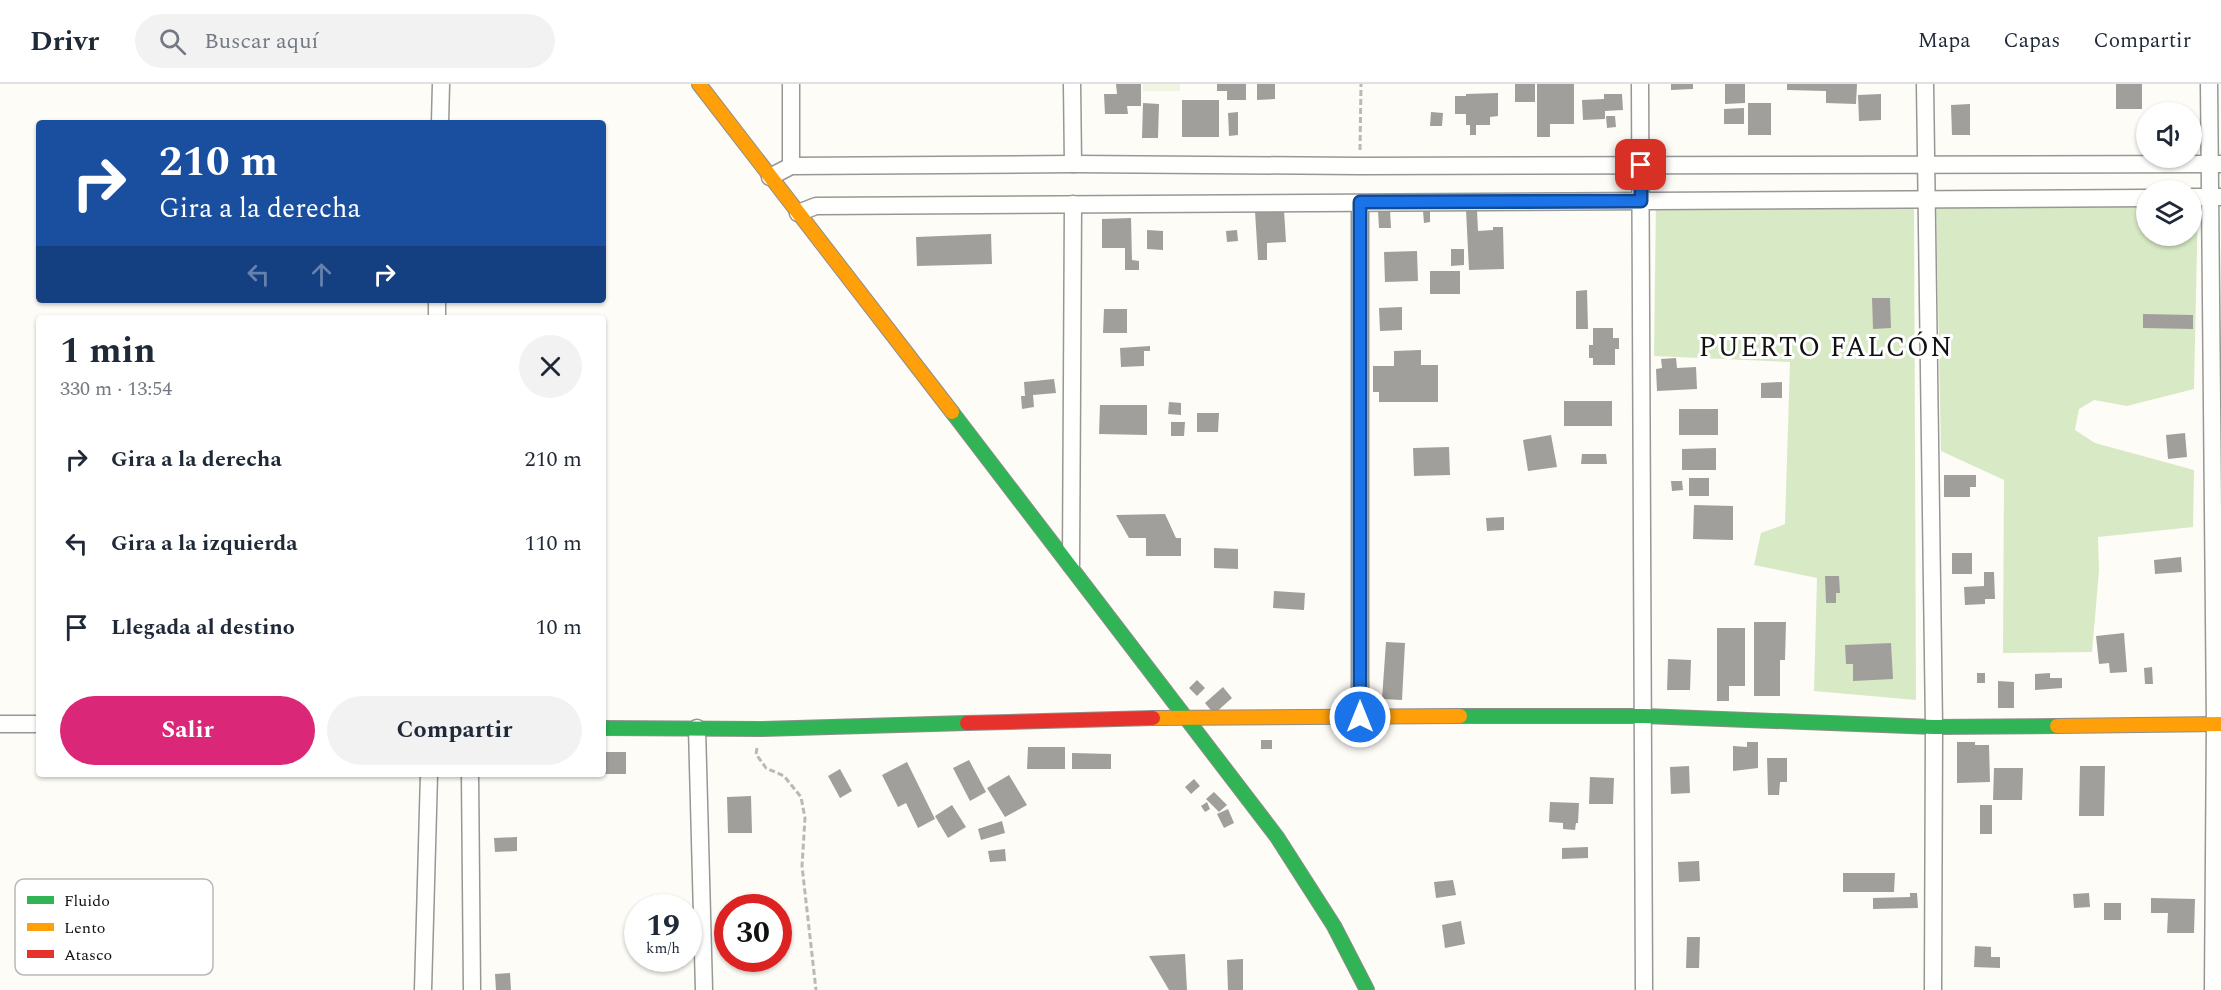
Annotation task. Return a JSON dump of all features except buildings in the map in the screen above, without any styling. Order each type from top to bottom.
[{"type":"main road","points":[[699,84],[1277,837],[1334,926],[1367,990]]},
{"type":"main road","points":[[606,728],[761,729],[1187,717],[1644,716],[1934,727],[2218,724]]},
{"type":"street","points":[[440,120],[441,84]]},
{"type":"street","points":[[791,84],[791,166]]},
{"type":"street","points":[[1072,84],[1073,164]]},
{"type":"street","points":[[1640,84],[1644,990]]},
{"type":"street","points":[[1925,84],[1934,727],[1933,990]]},
{"type":"street","points":[[2209,84],[2215,164],[2218,724],[2213,990]]},
{"type":"street","points":[[770,177],[791,166],[2215,164]]},
{"type":"street","points":[[798,213],[816,206],[2136,198]]},
{"type":"street","points":[[1360,202],[1360,717]]},
{"type":"street","points":[[1071,566],[1073,204]]},
{"type":"street","points":[[0,724],[36,724]]},
{"type":"street","points":[[697,728],[704,990]]},
{"type":"street","points":[[423,990],[429,777]]},
{"type":"street","points":[[470,777],[472,990]]},
{"type":"path","points":[[1360,166],[1361,84]]},
{"type":"path","points":[[761,729],[756,754],[766,768],[784,776],[801,797],[805,818],[802,866],[816,990]]},
{"type":"green space","points":[[1143,84],[1180,84],[1180,91],[1143,91]]},
{"type":"green space","points":[[1914,200],[1916,700],[1814,691],[1817,578],[1754,565],[1761,533],[1785,524],[1790,362],[1654,356],[1656,201]]},
{"type":"green space","points":[[2136,200],[2136,246],[2197,246],[2194,389],[2127,406],[2094,400],[2079,409],[2075,430],[2095,443],[2194,470],[2193,527],[2098,537],[2099,571],[2092,652],[2003,653],[2004,480],[1941,451],[1936,201]]},
{"type":"traffic: fast","points":[[952,412],[1277,837],[1334,926],[1367,990]]},
{"type":"traffic: fast","points":[[1460,716],[1644,716],[1934,727],[2057,726]]},
{"type":"traffic: fast","points":[[606,728],[761,729],[967,723]]},
{"type":"traffic: slow","points":[[699,84],[952,412]]},
{"type":"traffic: slow","points":[[1153,718],[1460,716]]},
{"type":"traffic: slow","points":[[2057,726],[2221,724]]},
{"type":"traffic: jam","points":[[967,723],[1153,718]]},
{"type":"district","name":"PUERTO FALCÓN","points":[[1826,348]]},
{"type":"route","points":[[1360,717],[1360,202],[1641,201],[1641,165]]}]
